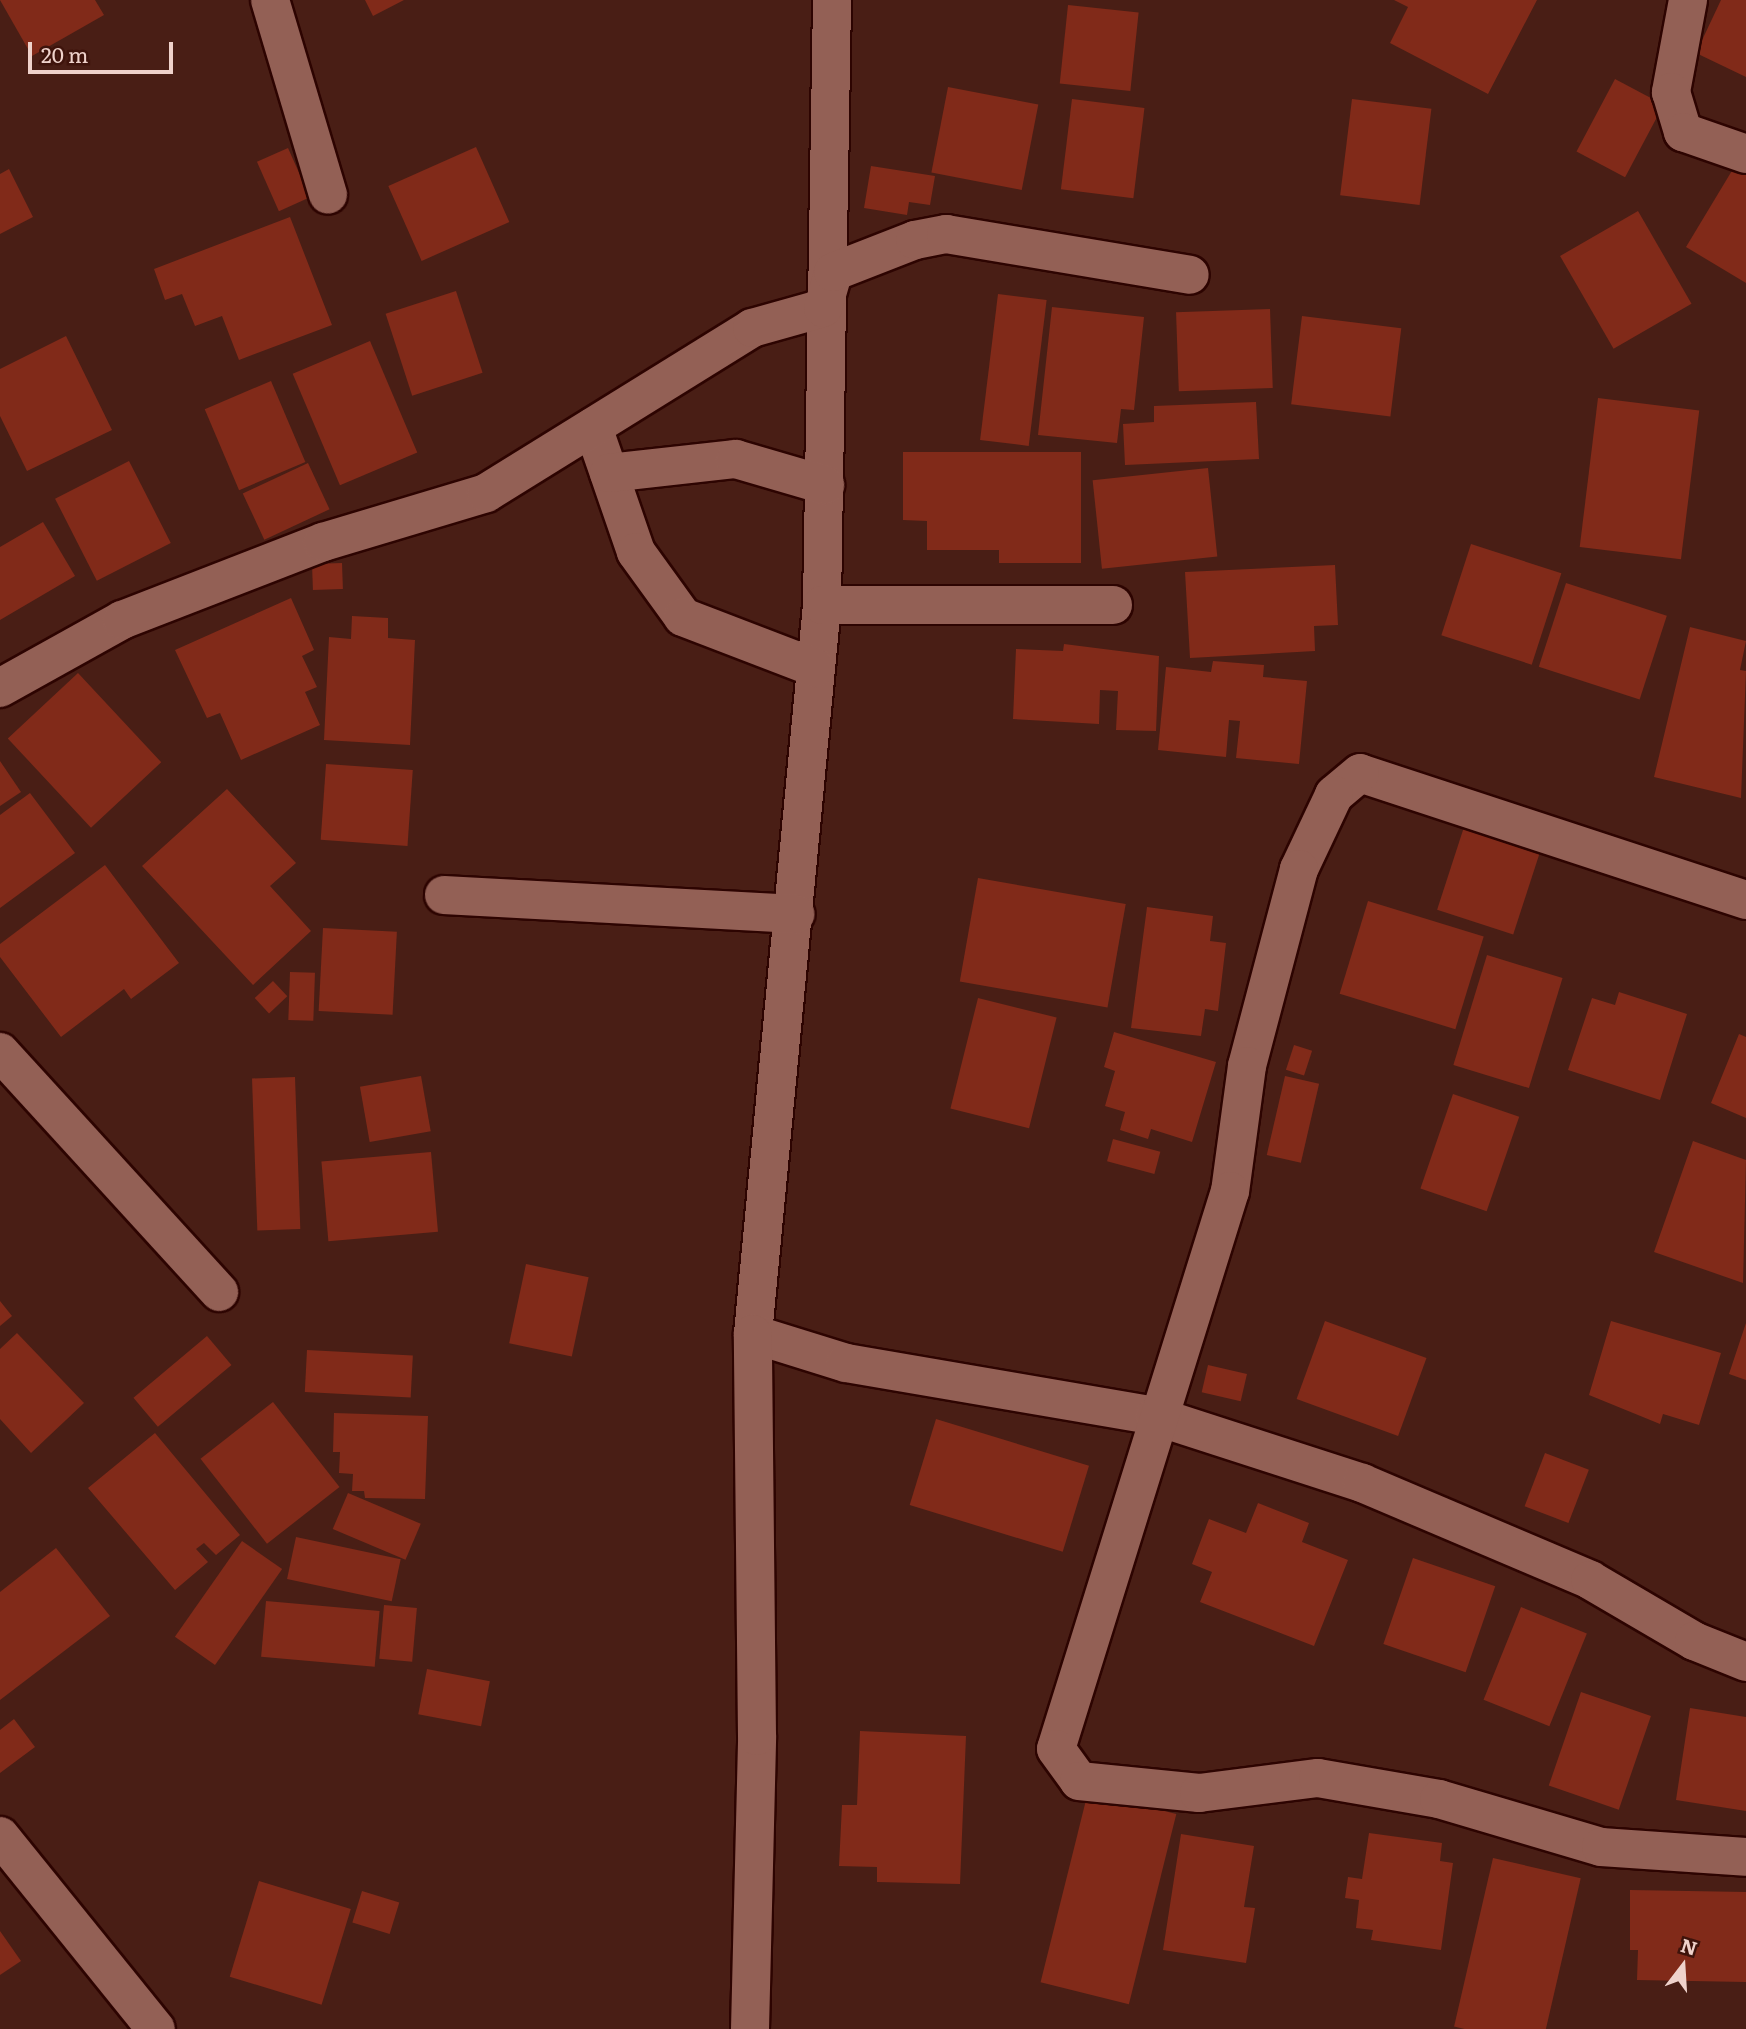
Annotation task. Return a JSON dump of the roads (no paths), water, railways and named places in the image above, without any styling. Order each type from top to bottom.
[{"type":"street","points":[[270,0],[328,195]]},
{"type":"street","points":[[750,2029],[757,1736],[753,1334],[795,914],[822,606],[823,308],[832,0]]},
{"type":"street","points":[[1688,0],[1671,92],[1683,132],[1746,154]]},
{"type":"street","points":[[823,308],[832,272],[946,234],[1190,275]]},
{"type":"street","points":[[0,688],[122,620],[323,542],[486,494],[752,328],[823,308]]},
{"type":"street","points":[[593,427],[636,552],[683,617],[816,668]]},
{"type":"street","points":[[609,473],[736,459],[824,485]]},
{"type":"street","points":[[822,606],[1113,605]]},
{"type":"street","points":[[1736,893],[1360,773],[1334,795],[1299,869],[1247,1066],[1230,1191],[1156,1416],[1108,1596],[1056,1749],[1079,1781],[1199,1793],[1318,1778],[1439,1799],[1601,1847],[1746,1857]]},
{"type":"street","points":[[444,895],[795,914]]},
{"type":"street","points":[[0,1052],[219,1292]]},
{"type":"street","points":[[753,1334],[846,1363],[1156,1416],[1411,1502],[1590,1580],[1694,1642],[1746,1662]]},
{"type":"street","points":[[0,1836],[156,2029]]}]
